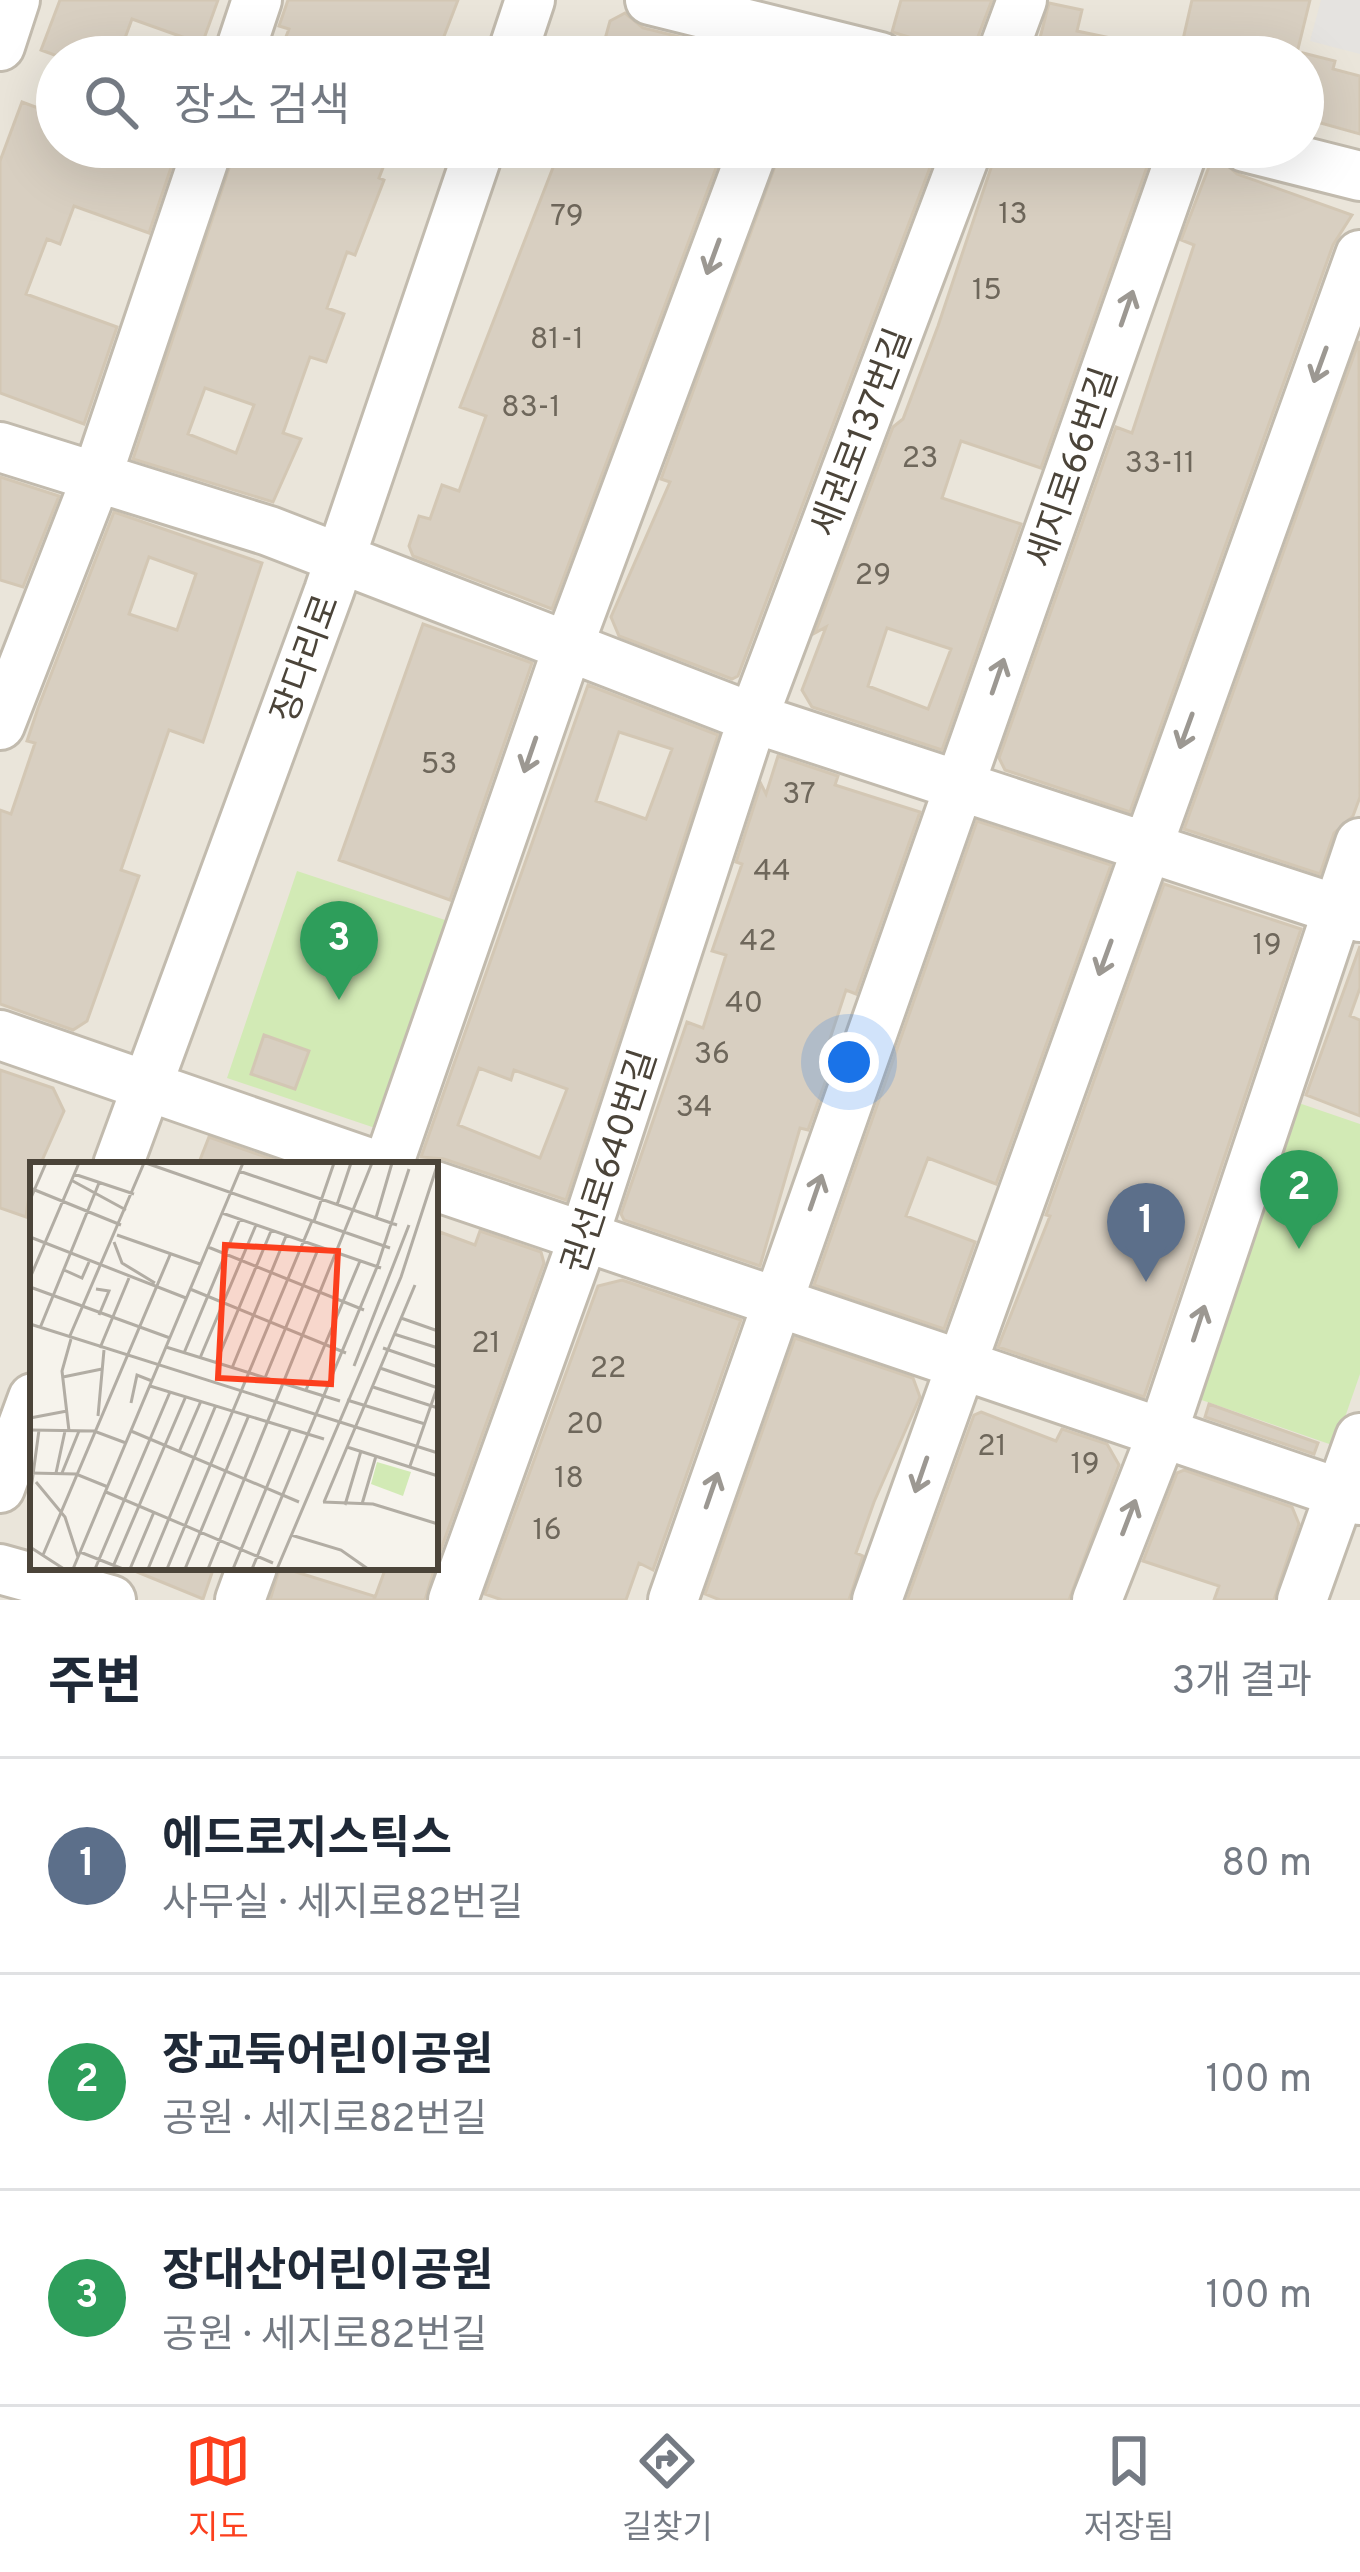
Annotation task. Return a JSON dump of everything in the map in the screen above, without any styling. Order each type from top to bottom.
[{"type":"street","points":[[0,46],[15,0]]},
{"type":"street","points":[[245,36],[257,0]]},
{"type":"street","points":[[518,36],[530,0]]},
{"type":"street","points":[[650,0],[761,36]]},
{"type":"street","points":[[1009,36],[1022,0]]},
{"type":"street","points":[[1324,167],[1360,176]]},
{"type":"street","points":[[0,725],[96,479],[201,168]]},
{"type":"street","name":"장다리로","points":[[119,1162],[339,560],[473,168]]},
{"type":"street","points":[[389,1162],[569,644],[746,168]]},
{"type":"street","name":"세권로137번길","points":[[753,718],[960,168]]},
{"type":"street","name":"세지로66번길","points":[[673,1600],[1177,168]]},
{"type":"street","points":[[877,1600],[1360,255]]},
{"type":"street","points":[[0,447],[201,508],[569,644],[753,718],[1348,914]]},
{"type":"street","name":"권선로640번길","points":[[453,1600],[583,1239],[753,718]]},
{"type":"street","points":[[1097,1600],[1162,1434],[1348,914],[1360,844]]},
{"type":"street","points":[[0,1035],[367,1162]]},
{"type":"street","points":[[438,1187],[1350,1497]]},
{"type":"street","points":[[0,1488],[30,1406]]},
{"type":"street","points":[[1302,1600],[1350,1497],[1360,1438]]},
{"type":"street","points":[[0,1569],[111,1600]]},
{"type":"street","points":[[240,1600],[251,1570]]},
{"type":"shaded area","points":[[0,0],[1360,0],[1360,1600],[0,1600]]},
{"type":"shaded area","points":[[1321,0],[1360,0],[1360,54],[1324,45],[1324,36],[1311,36]]},
{"type":"green space","points":[[297,871],[451,922],[381,1130],[227,1078]]},
{"type":"green space","points":[[1290,1100],[1360,1124],[1360,1374],[1335,1446],[1187,1395]]},
{"type":"building","points":[[60,0],[218,0],[205,36],[180,36],[132,19],[126,36],[46,36]]},
{"type":"building","points":[[288,0],[458,0],[444,36],[286,36],[289,29],[279,26]]},
{"type":"building","points":[[901,0],[992,0],[978,36],[892,32]]},
{"type":"building","points":[[1192,0],[1310,0],[1301,36],[1184,36]]},
{"type":"building","points":[[1049,3],[1082,10],[1077,31],[1101,36],[1040,36]]},
{"type":"building","points":[[625,13],[643,28],[676,36],[606,36],[610,21]]},
{"type":"building","points":[[1324,58],[1335,61],[1333,69],[1360,76],[1360,134],[1324,124]]},
{"type":"building","points":[[22,102],[36,107],[36,168],[171,168],[149,233],[74,206],[60,244],[47,239],[26,294],[117,327],[84,424],[0,393],[0,161]]},
{"type":"building","points":[[229,168],[383,168],[379,178],[384,180],[355,255],[347,252],[327,308],[344,314],[326,362],[310,357],[283,433],[301,439],[273,502],[133,459]],"holes":[[[205,388],[254,405],[236,453],[188,434]]]},
{"type":"building","points":[[553,168],[716,168],[552,609],[413,556],[409,546],[419,516],[430,519],[442,485],[459,491],[486,416],[460,407]]},
{"type":"building","points":[[774,168],[930,168],[738,676],[732,679],[619,636],[611,617],[670,482],[661,479]]},
{"type":"building","points":[[991,168],[1147,168],[1041,468],[961,441],[942,498],[1021,524],[942,750],[812,707],[802,690],[826,627],[815,633],[893,427],[903,419]],"holes":[[[887,628],[951,649],[928,709],[868,686]]]},
{"type":"building","points":[[1208,168],[1230,168],[1352,215],[1333,245],[1130,812],[1005,770],[999,758],[1116,427],[1132,433],[1194,245],[1181,240]]},
{"type":"building","points":[[1359,341],[1360,797],[1353,816],[1334,833],[1320,874],[1184,829]]},
{"type":"building","points":[[0,477],[59,496],[23,587],[0,580]]},
{"type":"building","points":[[114,512],[262,563],[203,742],[169,730],[121,870],[139,876],[87,1021],[73,1030],[0,1004],[0,810],[11,814],[35,743],[27,741]],"holes":[[[149,557],[196,574],[177,630],[129,614]]]},
{"type":"building","points":[[423,624],[532,663],[450,900],[339,860]]},
{"type":"building","points":[[588,685],[718,735],[566,1200],[444,1159],[421,1157]],"holes":[[[619,732],[672,749],[646,819],[596,801]],[[479,1068],[511,1080],[514,1070],[567,1089],[540,1158],[458,1125]]]},
{"type":"building","points":[[778,756],[838,776],[835,785],[920,812],[856,994],[846,990],[823,1060],[832,1063],[808,1130],[800,1128],[760,1266],[624,1220],[621,1214],[687,1022],[703,1028],[726,955],[712,951],[742,864],[736,862],[761,784],[766,794]]},
{"type":"building","points":[[977,821],[1111,865],[996,1184],[928,1158],[906,1216],[975,1242],[944,1329],[814,1285]]},
{"type":"building","points":[[1164,884],[1301,929],[1144,1397],[998,1347],[1050,1216],[1046,1215]]},
{"type":"building","points":[[1360,946],[1360,988],[1350,1016],[1360,1020],[1360,1116],[1306,1095]]},
{"type":"building","points":[[264,1035],[309,1051],[295,1089],[251,1074]]},
{"type":"building","points":[[0,1070],[53,1088],[64,1111],[41,1162],[30,1162],[26,1217],[0,1208]]},
{"type":"building","points":[[209,1137],[280,1162],[199,1162]]},
{"type":"building","points":[[480,1231],[541,1252],[544,1263],[438,1558],[438,1238],[440,1232],[475,1245]]},
{"type":"building","points":[[622,1280],[741,1320],[653,1570],[639,1563],[626,1600],[502,1600],[485,1594],[598,1286]]},
{"type":"building","points":[[795,1338],[913,1378],[920,1397],[856,1553],[863,1556],[849,1600],[720,1600],[705,1594]]},
{"type":"building","points":[[1209,1404],[1318,1443],[1314,1454],[1205,1417]]},
{"type":"building","points":[[981,1412],[1056,1441],[1062,1429],[1107,1444],[1119,1465],[1069,1600],[907,1600],[974,1415]]},
{"type":"building","points":[[1184,1470],[1292,1507],[1299,1524],[1274,1600],[1214,1600],[1219,1586],[1143,1561],[1177,1473]]},
{"type":"building","points":[[132,1570],[213,1570],[203,1599]]},
{"type":"building","points":[[279,1570],[374,1596],[374,1600],[270,1600]]},
{"type":"building","points":[[385,1570],[434,1570],[425,1600],[374,1600]]},
{"type":"place","name":"장대산어린이공원","points":[[339,1000]]},
{"type":"place","name":"장교둑어린이공원","points":[[1299,1249]]},
{"type":"place","name":"에드로지스틱스","points":[[1146,1282]]}]
